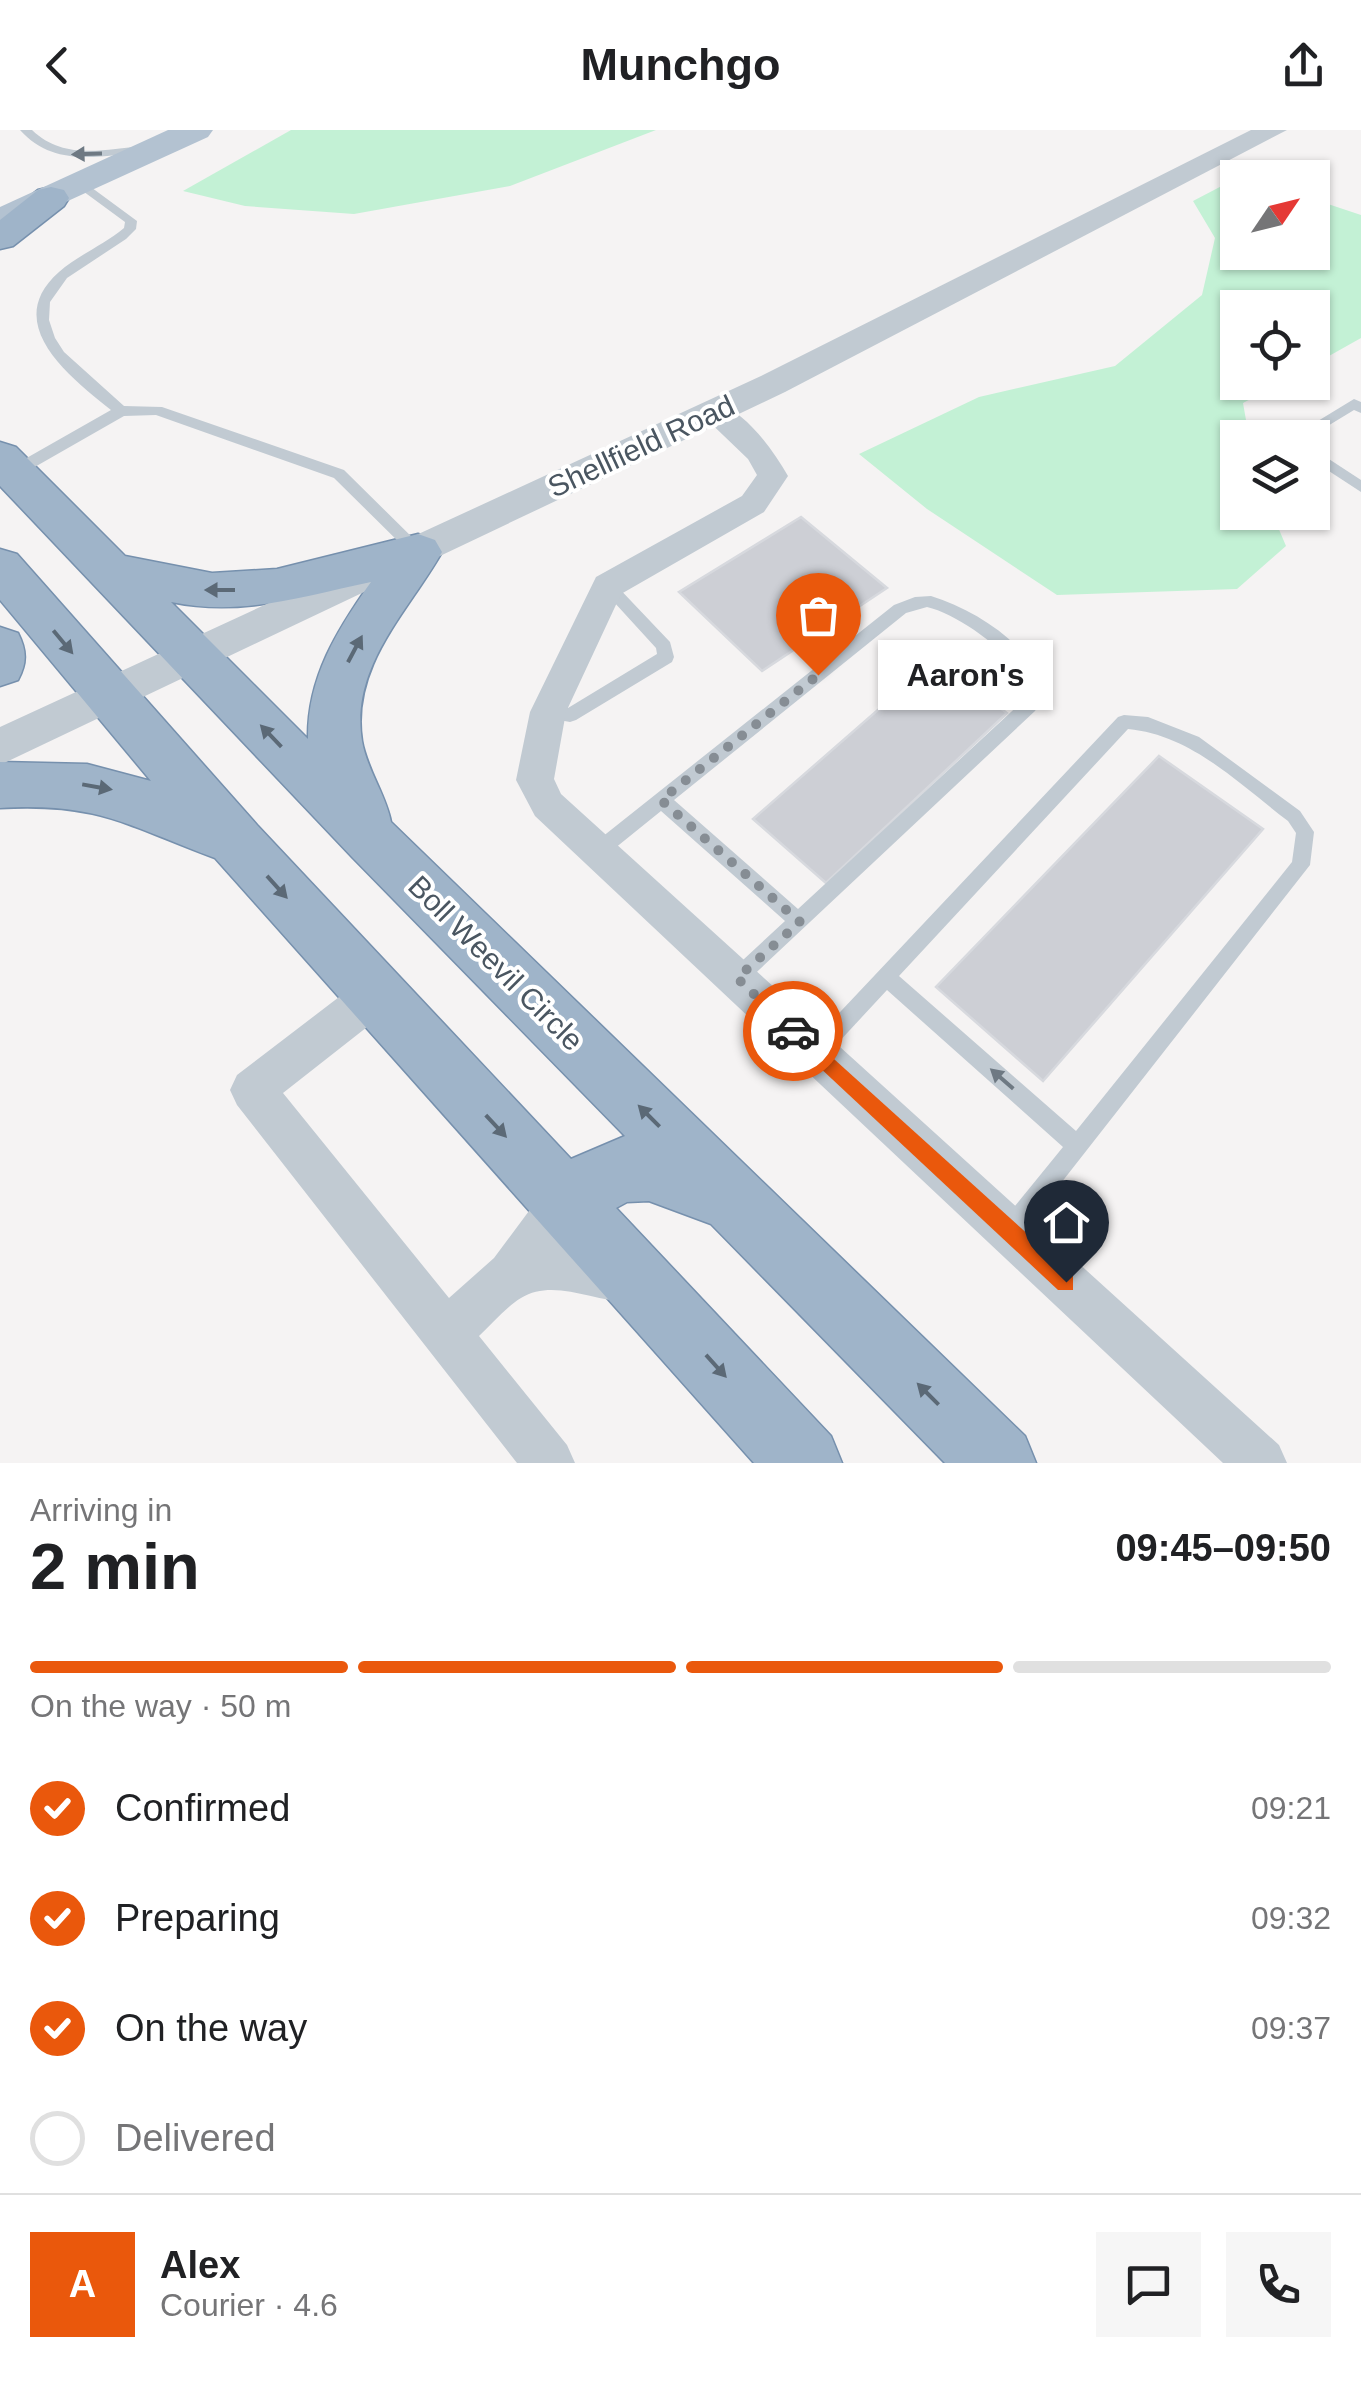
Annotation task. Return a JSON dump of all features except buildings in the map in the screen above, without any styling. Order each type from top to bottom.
[{"type":"highway","points":[[0,208],[66,191]]},
{"type":"highway","points":[[0,238],[66,191]]},
{"type":"highway","name":"Boll Weevil Circle","points":[[7,465],[372,840],[998,1463]]},
{"type":"highway","points":[[106,570],[212,592],[277,588],[418,552]]},
{"type":"highway","points":[[372,840],[335,741],[334,688],[364,632],[418,552]]},
{"type":"highway","points":[[0,568],[237,843],[804,1463]]},
{"type":"highway","points":[[0,647],[0,666]]},
{"type":"highway","points":[[0,785],[90,785],[135,795],[237,843]]},
{"type":"highway","points":[[564,1200],[616,1170],[646,1163],[736,1202]]},
{"type":"main road","points":[[0,221],[196,130]]},
{"type":"street","name":"Shellfield Road","points":[[0,747],[714,412],[1273,130]]},
{"type":"street","points":[[714,412],[760,452],[773,476],[753,504],[608,586],[548,712],[536,780],[548,804],[1261,1463]]},
{"type":"street","points":[[375,995],[252,1090],[549,1463]]},
{"type":"street","points":[[446,1333],[511,1275],[564,1200]]},
{"type":"street","points":[[511,1275],[548,1265],[596,1269],[642,1285]]},
{"type":"lane","points":[[26,130],[50,150],[66,154],[157,148]]},
{"type":"lane","points":[[66,191],[131,221],[130,229],[55,282],[45,298],[42,322],[52,348],[121,410]]},
{"type":"lane","points":[[1329,420],[1359,404]]},
{"type":"lane","points":[[7,465],[121,410],[157,410],[339,474],[418,552]]},
{"type":"lane","points":[[1330,465],[1361,487]]},
{"type":"lane","points":[[548,712],[570,716],[659,666],[666,657],[664,646],[608,586]]},
{"type":"lane","points":[[598,851],[900,609],[916,602],[946,607],[1026,662],[1040,690],[1029,706],[737,978]]},
{"type":"lane","points":[[816,1052],[1124,722],[1152,721],[1178,732],[1294,816],[1305,832],[1301,865],[1075,1144],[1010,1231]]},
{"type":"lane","points":[[661,800],[800,922]]},
{"type":"lane","points":[[886,977],[1075,1144]]},
{"type":"green space","points":[[291,130],[656,130],[510,186],[354,214],[245,206],[183,191]]},
{"type":"green space","points":[[1220,187],[1220,270],[1330,270],[1330,205],[1361,215],[1361,338],[1330,355],[1330,290],[1220,290],[1220,400],[1249,400],[1243,403],[1246,420],[1220,420],[1220,530],[1279,530],[1286,546],[1237,589],[1057,595],[927,509],[859,454],[979,397],[1115,366],[1202,295],[1215,238],[1193,201]]},
{"type":"way so far","points":[[793,1031],[737,978],[800,922],[661,800],[818,675]]},
{"type":"place","name":"Aaron's","points":[[818,675]]},
{"type":"route","points":[[793,1031],[1066,1282]]}]
